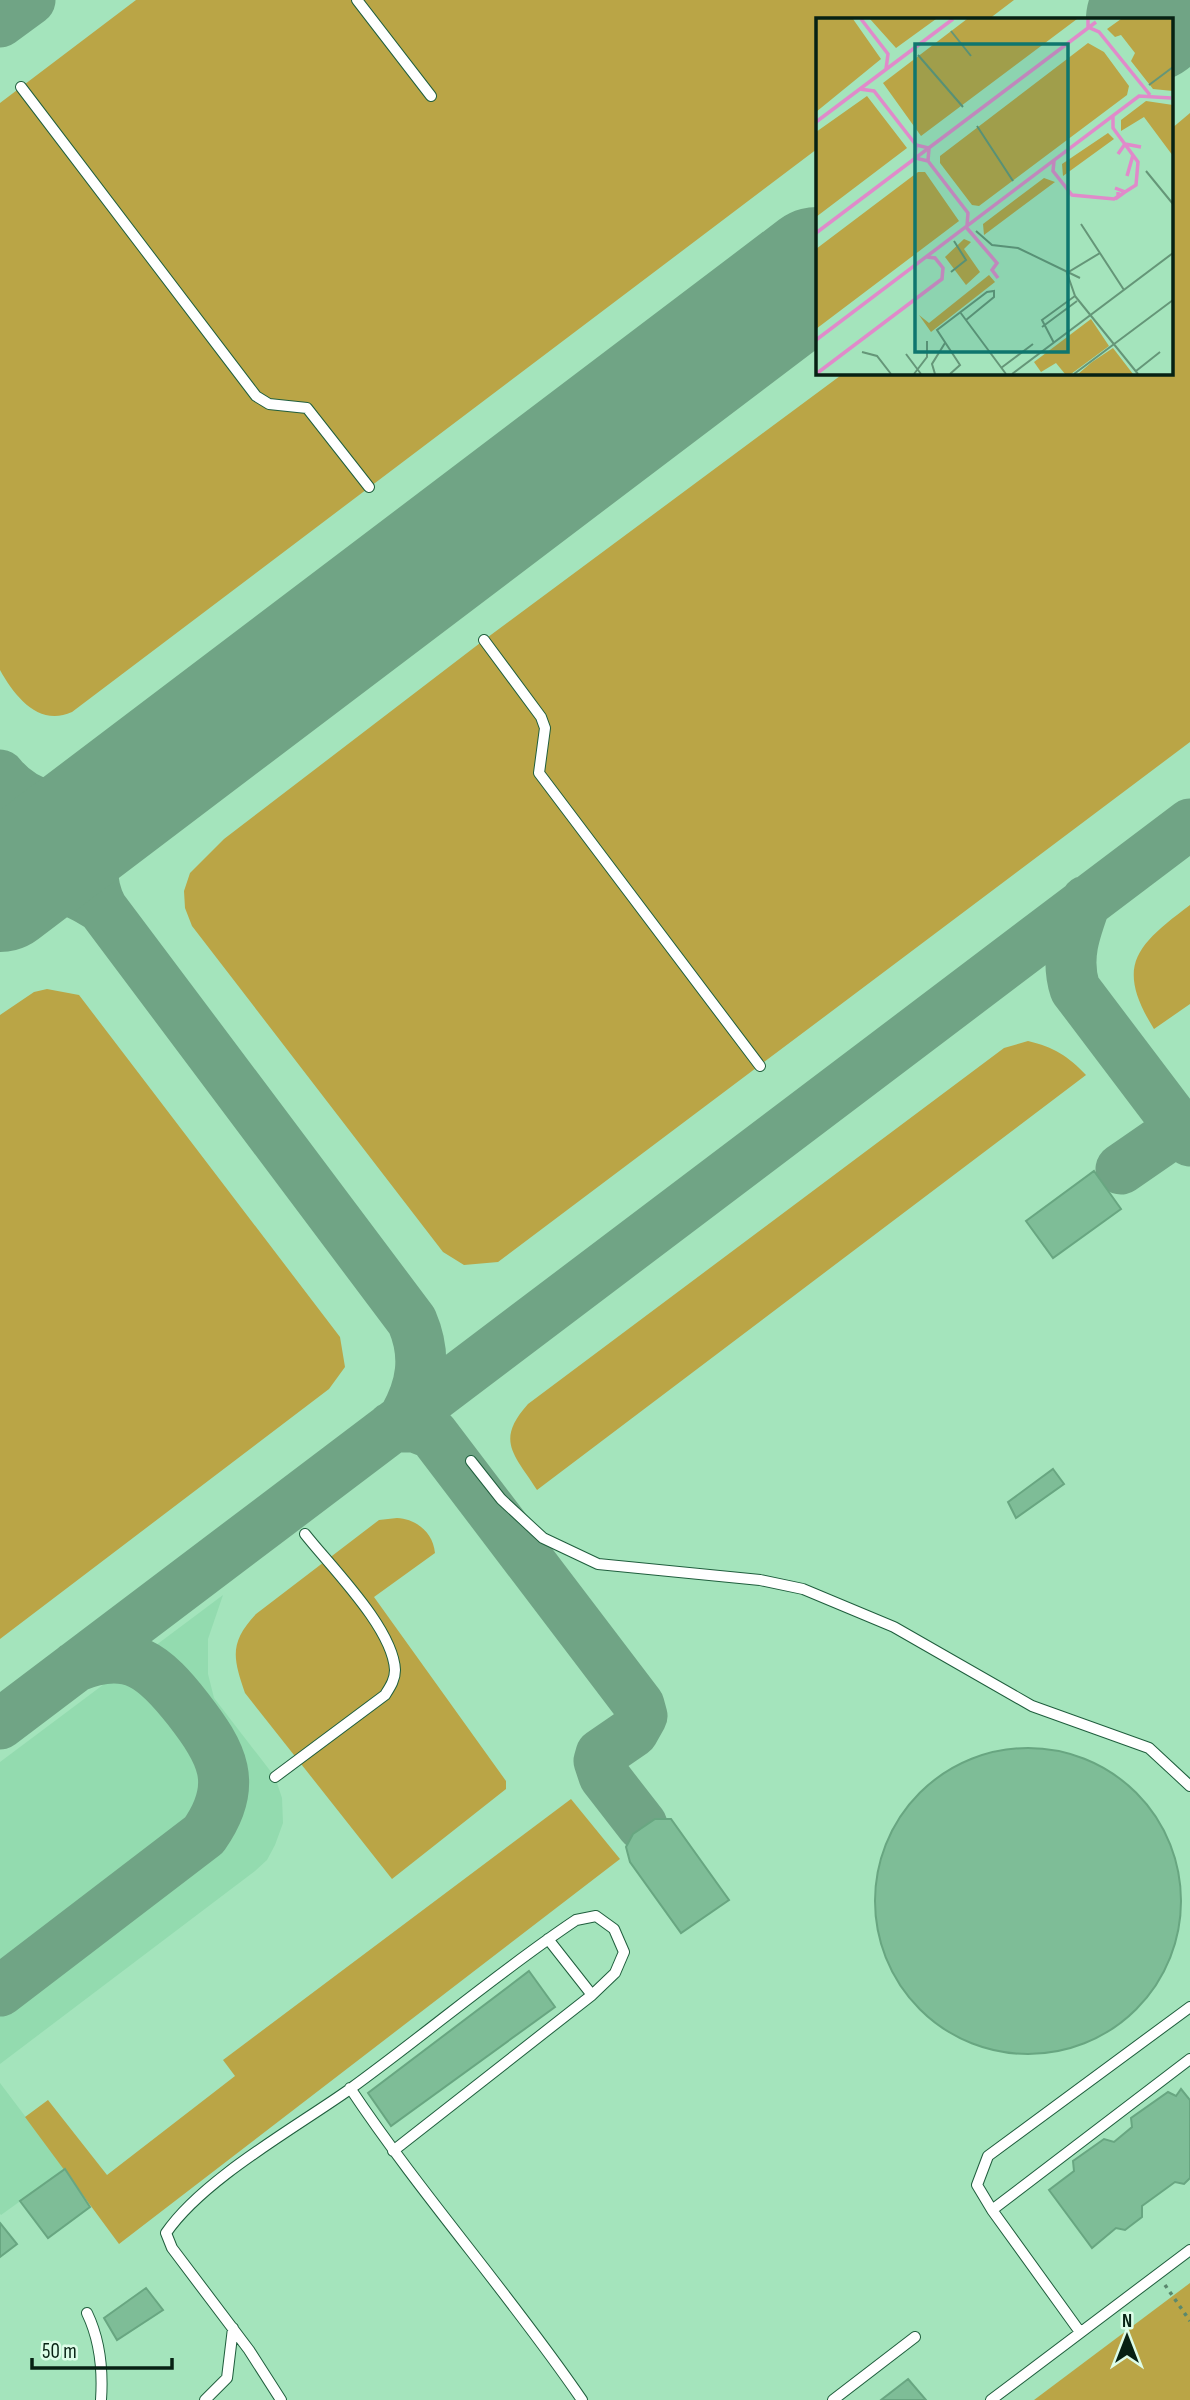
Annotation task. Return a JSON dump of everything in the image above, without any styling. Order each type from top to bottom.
[{"type":"lane","points":[[357,0],[431,96]]},
{"type":"lane","points":[[21,87],[256,396],[269,404],[307,408],[369,488]]},
{"type":"lane","points":[[484,640],[541,717],[545,728],[539,773],[760,1066]]},
{"type":"lane","points":[[471,1461],[501,1499],[543,1538],[598,1564],[760,1580],[803,1590],[894,1628],[1032,1706],[1149,1748],[1189,1787]]},
{"type":"lane","points":[[275,1777],[385,1695],[394,1681],[395,1669],[391,1652],[378,1626],[305,1534]]},
{"type":"lane","points":[[281,2400],[233,2328],[172,2248],[166,2233],[178,2216],[211,2187],[350,2088],[576,1920],[596,1916],[614,1929],[624,1952],[615,1973],[592,1996],[393,2151]]},
{"type":"lane","points":[[548,1940],[592,1996]]},
{"type":"lane","points":[[1080,2332],[992,2210],[978,2185],[988,2156],[1190,2007]]},
{"type":"lane","points":[[992,2210],[1190,2059]]},
{"type":"lane","points":[[350,2088],[393,2151],[527,2320],[582,2400]]},
{"type":"lane","points":[[991,2400],[1190,2250]]},
{"type":"lane","points":[[88,2313],[96,2334],[102,2374],[101,2400]]},
{"type":"lane","points":[[205,2400],[227,2378],[233,2328]]},
{"type":"lane","points":[[833,2400],[915,2337]]},
{"type":"path","points":[[1158,2275],[1190,2320]]},
{"type":"shaded area","points":[[136,0],[1014,0],[990,18],[816,18],[816,150],[72,712],[60,716],[49,716],[29,707],[13,690],[0,670],[0,103]]},
{"type":"shaded area","points":[[1190,113],[1190,742],[498,1262],[464,1265],[443,1252],[192,926],[185,908],[184,891],[190,873],[224,839],[484,640],[843,374],[1172,374],[1172,128]]},
{"type":"shaded area","points":[[1190,905],[1190,1004],[1154,1029],[1135,988],[1137,958],[1156,932]]},
{"type":"shaded area","points":[[47,989],[79,995],[340,1337],[345,1367],[329,1389],[0,1639],[0,1015],[34,992]]},
{"type":"shaded area","points":[[1028,1041],[1060,1053],[1086,1075],[537,1490],[515,1457],[510,1438],[512,1428],[528,1404],[1004,1048]]},
{"type":"shaded area","points":[[397,1518],[411,1521],[422,1528],[431,1539],[435,1553],[374,1597],[506,1781],[506,1789],[392,1879],[245,1693],[236,1651],[241,1634],[256,1614],[379,1520]]},
{"type":"shaded area","points":[[223,1595],[208,1639],[208,1674],[214,1698],[275,1777],[282,1798],[283,1823],[275,1845],[267,1860],[255,1871],[0,2064],[0,1762]]},
{"type":"shaded area","points":[[571,1799],[620,1859],[119,2244],[25,2117],[48,2100],[107,2175],[235,2076],[223,2060]]},
{"type":"shaded area","points":[[0,2083],[65,2169],[1,2215],[0,2214]]},
{"type":"shaded area","points":[[1190,2283],[1190,2400],[1034,2400]]},
{"type":"building","points":[[1094,1171],[1121,1209],[1053,1258],[1026,1221]]},
{"type":"building","points":[[1053,1469],[1064,1484],[1016,1518],[1008,1502]]},
{"type":"building","points":[[1028,1748],[1058,1751],[1087,1760],[1113,1774],[1136,1793],[1155,1816],[1169,1842],[1178,1871],[1181,1901],[1178,1931],[1169,1960],[1155,1986],[1136,2009],[1113,2028],[1087,2042],[1058,2051],[1028,2054],[998,2051],[969,2042],[943,2028],[920,2009],[901,1986],[887,1960],[878,1931],[875,1901],[878,1871],[887,1842],[901,1816],[920,1793],[943,1774],[969,1760],[998,1751]]},
{"type":"building","points":[[655,1819],[671,1819],[729,1900],[681,1933],[630,1862],[626,1847],[633,1834]]},
{"type":"building","points":[[529,1971],[555,2007],[391,2126],[368,2093]]},
{"type":"building","points":[[1181,2089],[1190,2100],[1190,2178],[1184,2184],[1175,2182],[1142,2206],[1142,2217],[1125,2230],[1116,2228],[1092,2248],[1049,2190],[1074,2171],[1073,2161],[1104,2139],[1114,2142],[1132,2127],[1131,2118],[1168,2092],[1176,2096]]},
{"type":"building","points":[[65,2169],[90,2207],[48,2238],[20,2201]]},
{"type":"building","points":[[0,2223],[17,2244],[0,2257]]},
{"type":"building","points":[[146,2288],[163,2310],[117,2340],[104,2318]]},
{"type":"building","points":[[908,2379],[926,2400],[881,2400]]},
{"type":"taxiway","points":[[0,22],[30,0]]},
{"type":"taxiway","points":[[0,775],[22,795],[47,806],[105,809],[93,859],[94,883],[102,908],[412,1321],[421,1359],[415,1394],[404,1418]]},
{"type":"taxiway","points":[[0,888],[10,861],[15,836],[14,811],[7,784]]},
{"type":"taxiway","points":[[0,1724],[1190,824]]},
{"type":"taxiway","points":[[0,889],[30,885],[54,886],[76,893],[102,908]]},
{"type":"taxiway","points":[[1086,901],[1071,955],[1075,989],[1190,1141]]},
{"type":"taxiway","points":[[1121,1169],[1163,1140]]},
{"type":"taxiway","points":[[392,1427],[415,1427],[433,1434],[639,1705],[642,1716],[633,1732],[601,1754],[599,1761],[604,1776],[642,1825]]},
{"type":"taxiway","points":[[0,1991],[204,1835],[221,1800],[224,1784],[222,1769],[210,1740],[164,1681],[140,1664],[126,1659],[94,1660],[75,1667]]},
{"type":"runway","points":[[1150,18],[1174,0]]},
{"type":"runway","points":[[0,889],[816,271]]}]
